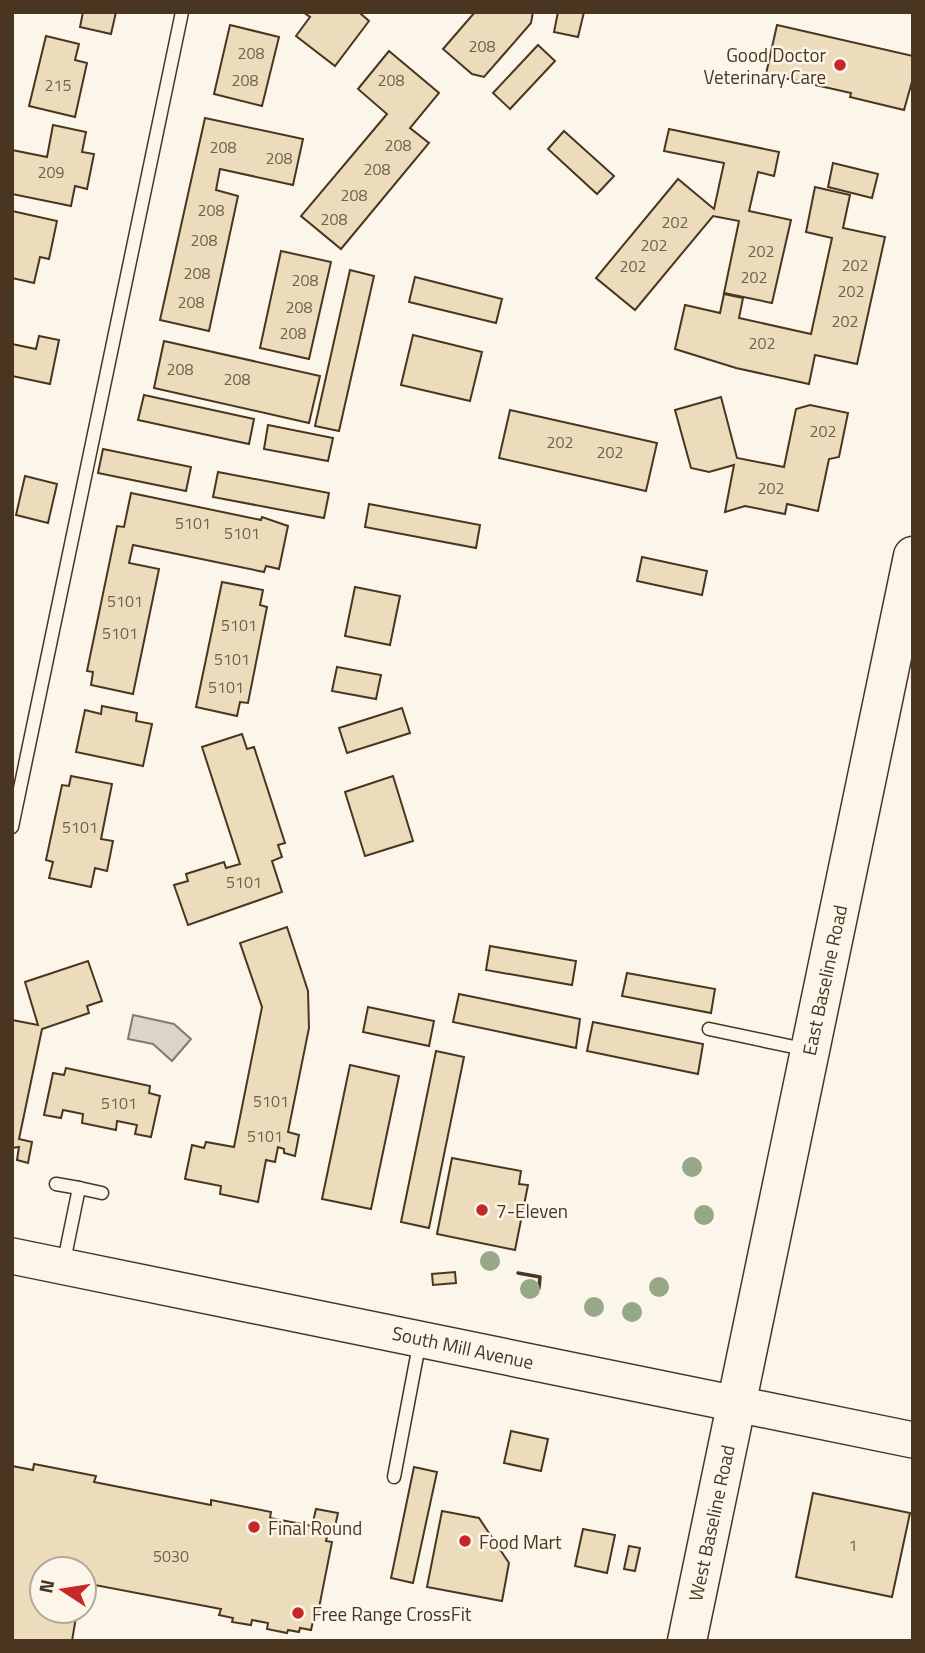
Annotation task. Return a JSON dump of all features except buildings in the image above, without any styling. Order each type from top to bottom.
[{"type":"main road","name":"East Baseline Road","points":[[736,1404],[913,556]]},
{"type":"main road","name":"South Mill Avenue","points":[[12,1256],[913,1440]]},
{"type":"main road","name":"West Baseline Road","points":[[687,1641],[736,1404]]},
{"type":"lane","points":[[12,827],[182,12]]},
{"type":"lane","points":[[709,1029],[810,1050]]},
{"type":"lane","points":[[56,1184],[102,1193]]},
{"type":"lane","points":[[63,1266],[79,1188]]},
{"type":"lane","points":[[394,1478],[421,1339]]},
{"type":"shaded area","points":[[133,1015],[174,1024],[191,1039],[172,1061],[153,1044],[128,1039]]},
{"type":"wall","points":[[518,1273],[540,1277],[539,1288]]},
{"type":"place","name":"Good Doctor Veterinary Care","points":[[840,65]]},
{"type":"place","name":"7-Eleven","points":[[482,1210]]},
{"type":"place","name":"Final Round","points":[[254,1527]]},
{"type":"place","name":"Food Mart","points":[[465,1541]]},
{"type":"place","name":"Free Range CrossFit","points":[[298,1613]]}]
